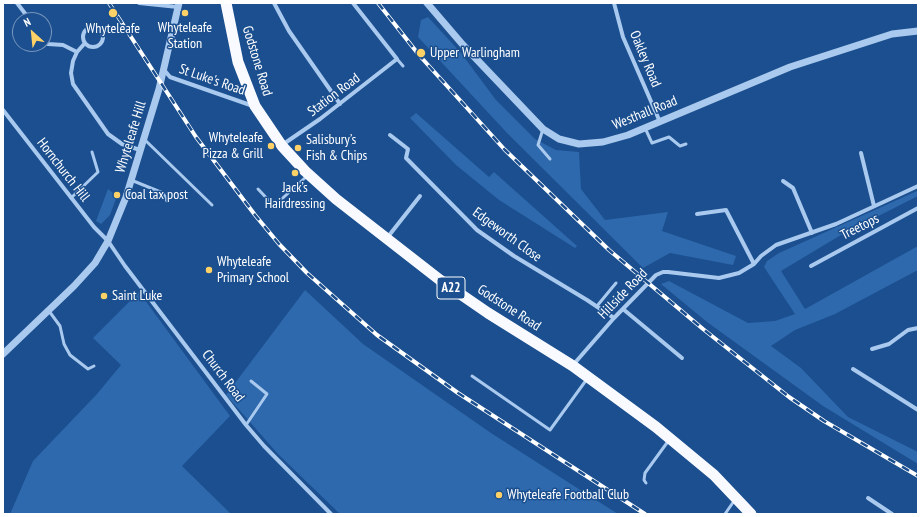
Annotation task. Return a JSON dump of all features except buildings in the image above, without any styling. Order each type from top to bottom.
[{"type":"highway","name":"Godstone Road","points":[[226,3],[238,62],[255,106],[282,146],[309,175],[336,199],[440,280],[488,313],[573,366],[670,439],[714,475],[751,514]]},
{"type":"street","points":[[17,3],[24,12]]},
{"type":"street","points":[[139,3],[179,5]]},
{"type":"street","points":[[274,3],[289,31],[340,104]]},
{"type":"street","points":[[353,3],[397,59]]},
{"type":"street","name":"Westhall Road","points":[[427,3],[463,45],[543,129],[559,139],[579,144],[603,142],[645,128],[790,67],[892,34],[918,31]]},
{"type":"street","name":"Oakley Road","points":[[614,3],[623,37],[660,122]]},
{"type":"street","name":"Whyteleafe Hill","points":[[3,354],[95,263],[108,241],[116,223],[144,139],[164,70],[179,5]]},
{"type":"street","points":[[96,28],[101,32],[102,38],[97,46],[90,47],[85,43],[82,37],[87,29],[96,28]]},
{"type":"street","points":[[85,43],[77,52],[73,61],[71,73],[73,84],[108,134],[122,144],[140,150]]},
{"type":"street","points":[[52,44],[63,45],[77,52]]},
{"type":"street","name":"Station Road","points":[[282,146],[340,104],[397,59]]},
{"type":"street","name":"St Luke's Road","points":[[164,70],[170,77],[255,106]]},
{"type":"street","name":"Hornchurch Hill","points":[[3,110],[94,227],[108,241]]},
{"type":"street","name":"Edgeworth Close","points":[[390,135],[408,149],[406,158],[477,230],[514,256],[597,306],[614,318]]},
{"type":"street","points":[[861,153],[874,206]]},
{"type":"street","points":[[783,181],[793,188],[812,233]]},
{"type":"street","name":"Hillside Road","points":[[573,366],[614,318],[656,275],[663,272],[719,278],[739,273],[754,264],[761,256],[776,245],[812,233],[918,186]]},
{"type":"street","points":[[387,238],[420,196]]},
{"type":"street","name":"Treetops","points":[[811,266],[918,208]]},
{"type":"street","points":[[697,214],[726,210],[754,264]]},
{"type":"street","name":"Church Road","points":[[108,241],[264,446],[332,514]]},
{"type":"street","points":[[623,309],[682,358]]},
{"type":"street","points":[[872,349],[889,344],[908,330],[918,328]]},
{"type":"street","points":[[853,369],[918,410]]},
{"type":"street","points":[[868,498],[892,514]]},
{"type":"lane","points":[[397,59],[403,66]]},
{"type":"lane","points":[[645,128],[652,143],[669,138],[680,146],[686,144]]},
{"type":"lane","points":[[543,129],[538,145],[550,159]]},
{"type":"lane","points":[[144,139],[212,205]]},
{"type":"lane","points":[[71,198],[98,172],[92,152]]},
{"type":"lane","points":[[258,189],[274,206],[309,175]]},
{"type":"lane","points":[[131,180],[164,193],[167,201]]},
{"type":"lane","points":[[597,306],[616,283]]},
{"type":"lane","points":[[48,311],[60,326],[64,344],[70,355],[88,369],[94,366]]},
{"type":"lane","points":[[472,376],[550,430],[588,377]]},
{"type":"lane","points":[[246,424],[267,394],[251,381]]},
{"type":"lane","points":[[646,483],[644,477],[645,473],[670,439]]},
{"type":"lane","points":[[732,514],[726,512],[736,498]]},
{"type":"shaded area","points":[[428,17],[461,53],[496,100],[535,139],[556,150],[579,152],[581,189],[605,220],[668,212],[662,231],[736,256],[733,265],[670,253],[643,268],[507,133],[418,37],[421,20]]},
{"type":"shaded area","points":[[416,113],[489,177],[494,172],[577,246],[575,248],[499,200],[456,165],[410,118]]},
{"type":"shaded area","points":[[108,189],[117,196],[110,215],[101,224],[96,221]]},
{"type":"shaded area","points":[[917,191],[918,196],[841,235],[781,271],[805,309],[918,246],[918,270],[835,314],[795,330],[771,346],[801,368],[848,417],[918,452],[918,464],[823,406],[707,322],[661,284],[669,281],[748,323],[775,321],[795,314],[764,267],[767,261],[779,253]]},
{"type":"shaded area","points":[[305,290],[363,344],[491,433],[618,514],[340,514],[278,454],[226,395]]},
{"type":"shaded area","points":[[139,292],[230,416],[182,466],[231,514],[10,514],[33,461],[97,394],[121,365],[93,338]]},
{"type":"railway","points":[[109,3],[196,137],[255,215],[279,244],[307,273],[377,335],[458,393],[645,514]]},
{"type":"railway","points":[[378,3],[419,55],[505,150],[609,250],[703,329],[789,397],[824,421],[918,476]]},
{"type":"place","name":"Whyteleafe","points":[[113,13]]},
{"type":"place","name":"Whyteleafe Station","points":[[185,13]]},
{"type":"place","name":"Upper Warlingham","points":[[421,53]]},
{"type":"place","name":"Whyteleafe Pizza & Grill","points":[[271,146]]},
{"type":"place","name":"Salisbury’s Fish & Chips","points":[[298,148]]},
{"type":"place","name":"Jack’s Hairdressing","points":[[295,173]]},
{"type":"place","name":"Coal tax post","points":[[117,195]]},
{"type":"place","name":"Whyteleafe Primary School","points":[[209,270]]},
{"type":"place","name":"Saint Luke","points":[[104,296]]},
{"type":"place","name":"Whyteleafe Football Club","points":[[499,495]]}]
